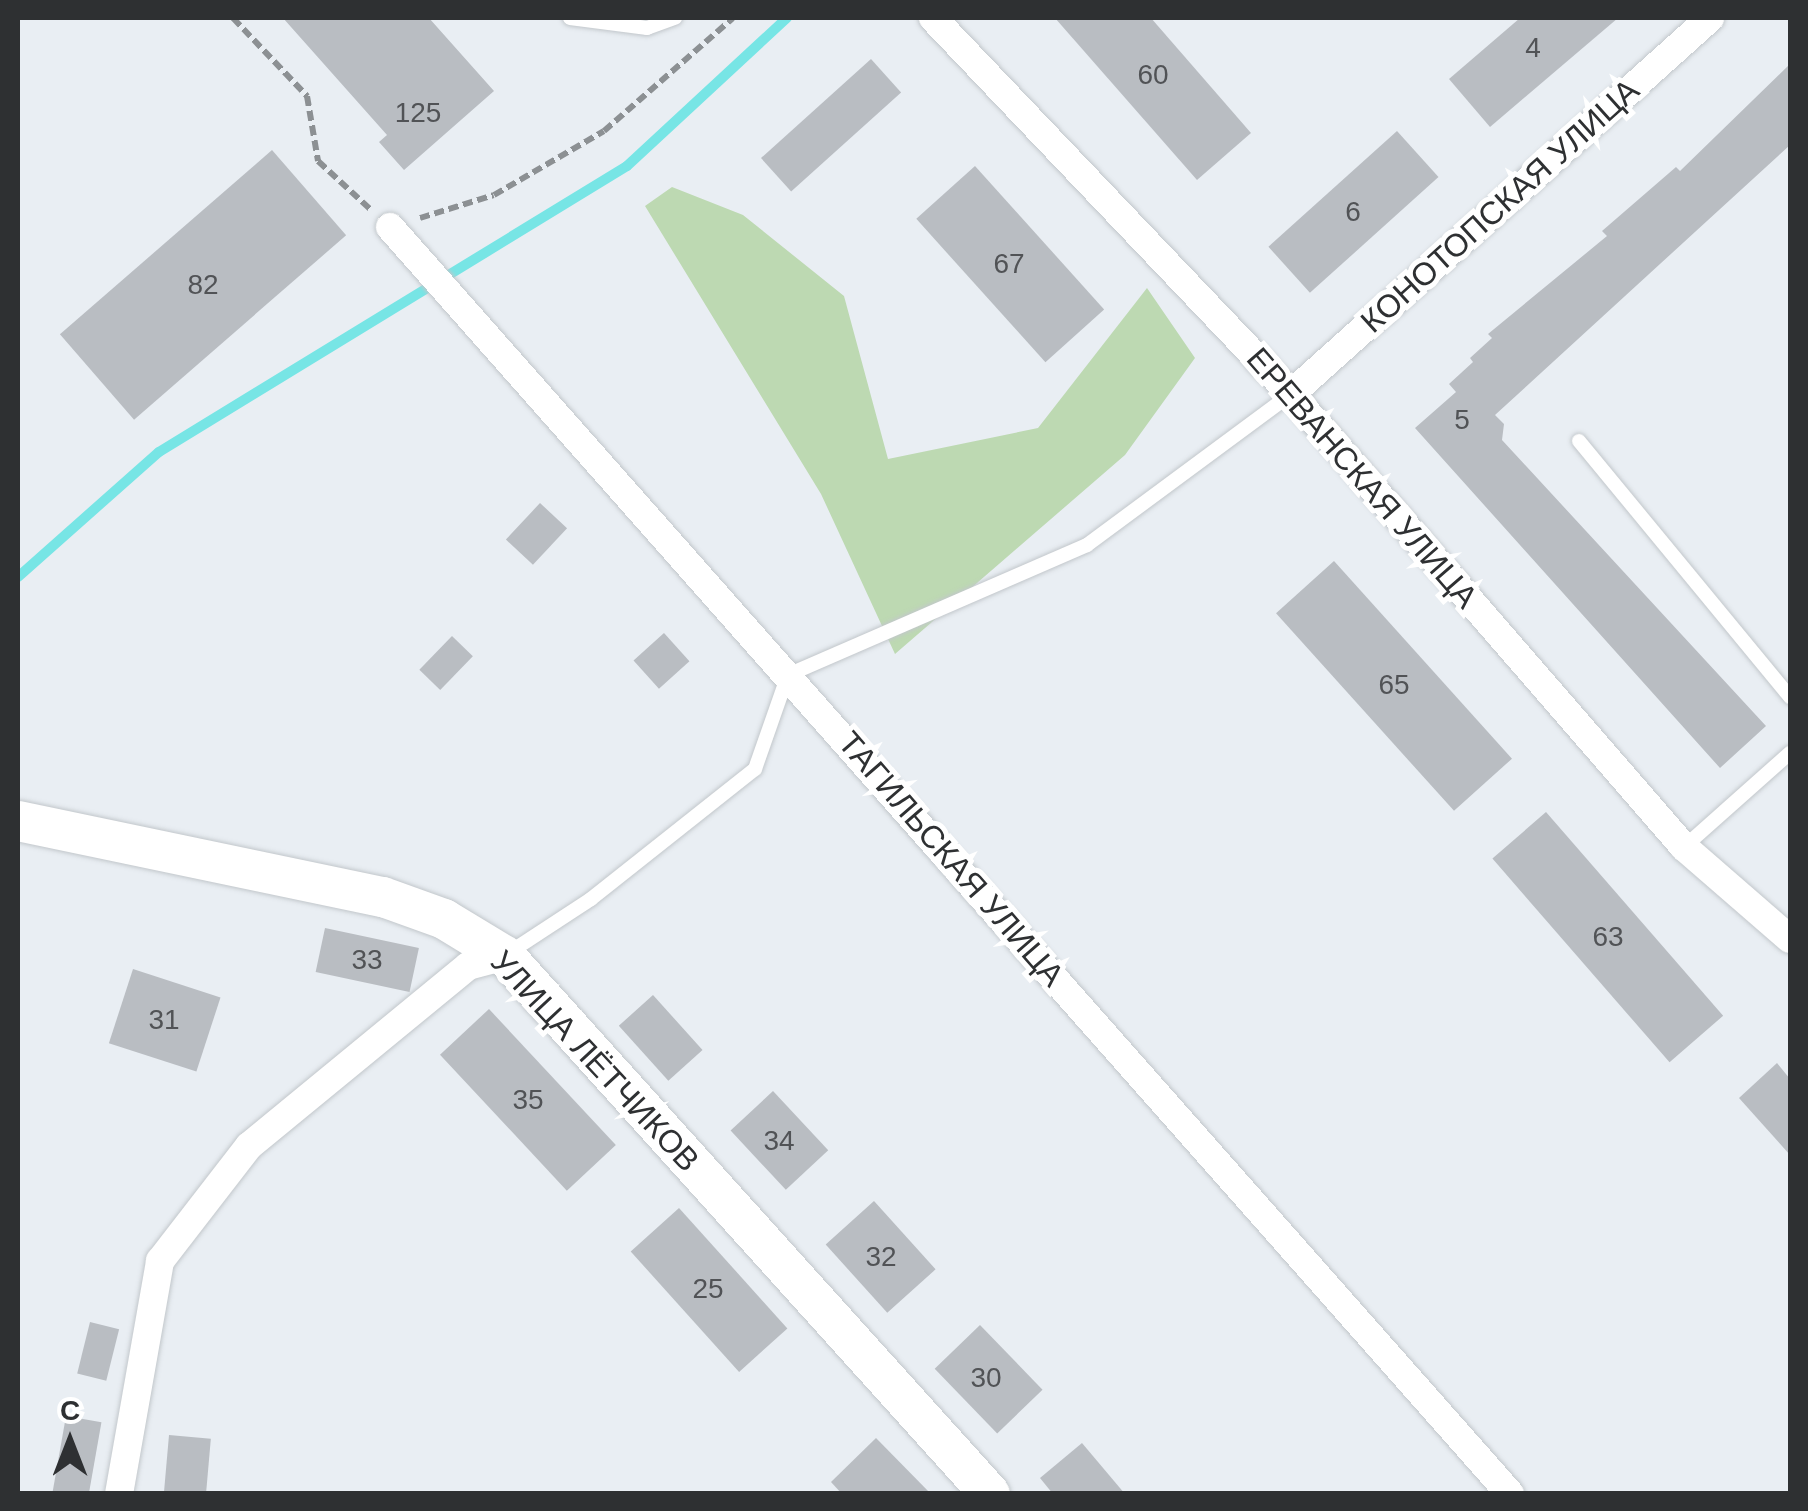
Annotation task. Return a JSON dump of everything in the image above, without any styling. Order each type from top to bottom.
[{"type":"main road","name":"УЛИЦА ЛЁТЧИКОВ","points":[[18,821],[383,897],[444,920],[505,956],[990,1494]]},
{"type":"street","name":"ЕРЕВАНСКАЯ УЛИЦА","points":[[933,18],[1291,394],[1684,846],[1790,939]]},
{"type":"street","name":"КОНОТОПСКАЯ УЛИЦА","points":[[1291,394],[1710,18]]},
{"type":"street","name":"ТАГИЛЬСКАЯ УЛИЦА","points":[[390,227],[1510,1494]]},
{"type":"street","points":[[119,1494],[160,1260],[249,1146],[468,966],[505,956]]},
{"type":"lane","points":[[570,18],[647,28],[675,18]]},
{"type":"lane","points":[[505,956],[591,898],[755,769],[788,675],[1088,544],[1291,394]]},
{"type":"lane","points":[[1579,441],[1790,697]]},
{"type":"lane","points":[[1684,846],[1790,752]]},
{"type":"path","points":[[233,18],[307,96],[318,161],[390,227],[494,196],[604,131],[734,18]]},
{"type":"green space","points":[[672,187],[743,215],[844,296],[888,459],[1038,428],[1147,288],[1195,358],[1125,455],[895,654],[821,494],[645,206]]},
{"type":"building","points":[[283,18],[429,18],[494,91],[404,170],[379,142],[387,135]]},
{"type":"building","points":[[1055,18],[1151,18],[1251,133],[1197,180]]},
{"type":"building","points":[[1520,18],[1618,18],[1490,127],[1449,79]]},
{"type":"building","points":[[871,59],[901,92],[791,191],[761,158]]},
{"type":"building","points":[[1790,64],[1790,145],[1495,415],[1504,424],[1502,440],[1766,726],[1720,768],[1415,428],[1456,392],[1449,384],[1492,338],[1488,334],[1607,236],[1602,231],[1676,167],[1680,171]]},
{"type":"building","points":[[1397,131],[1438,177],[1310,293],[1268,247]]},
{"type":"building","points":[[272,150],[346,235],[134,420],[60,334]]},
{"type":"building","points":[[975,166],[1104,309],[1045,362],[916,219]]},
{"type":"building","points":[[540,503],[567,528],[533,565],[506,540]]},
{"type":"building","points":[[1334,561],[1512,759],[1454,811],[1276,613]]},
{"type":"building","points":[[664,633],[689,661],[659,689],[634,660]]},
{"type":"building","points":[[452,636],[473,656],[440,690],[419,670]]},
{"type":"building","points":[[1546,812],[1723,1016],[1670,1062],[1492,859]]},
{"type":"building","points":[[325,928],[419,948],[410,992],[316,972]]},
{"type":"building","points":[[133,969],[220,997],[196,1072],[109,1043]]},
{"type":"building","points":[[653,995],[703,1050],[668,1081],[619,1026]]},
{"type":"building","points":[[489,1009],[616,1145],[567,1191],[440,1055]]},
{"type":"building","points":[[1777,1063],[1790,1079],[1790,1155],[1739,1098]]},
{"type":"building","points":[[773,1091],[828,1150],[786,1190],[731,1131]]},
{"type":"building","points":[[874,1201],[936,1269],[887,1313],[826,1244]]},
{"type":"building","points":[[679,1208],[787,1328],[739,1372],[631,1251]]},
{"type":"building","points":[[90,1322],[119,1329],[106,1381],[77,1373]]},
{"type":"building","points":[[980,1325],[1043,1390],[997,1434],[935,1369]]},
{"type":"building","points":[[66,1416],[101,1422],[89,1494],[52,1494]]},
{"type":"building","points":[[169,1435],[211,1439],[206,1494],[164,1494]]},
{"type":"building","points":[[876,1438],[931,1494],[842,1494],[831,1482]]},
{"type":"building","points":[[1082,1443],[1125,1494],[1053,1494],[1040,1478]]},
{"type":"waterway","points":[[18,577],[159,452],[627,166],[787,18]]}]
